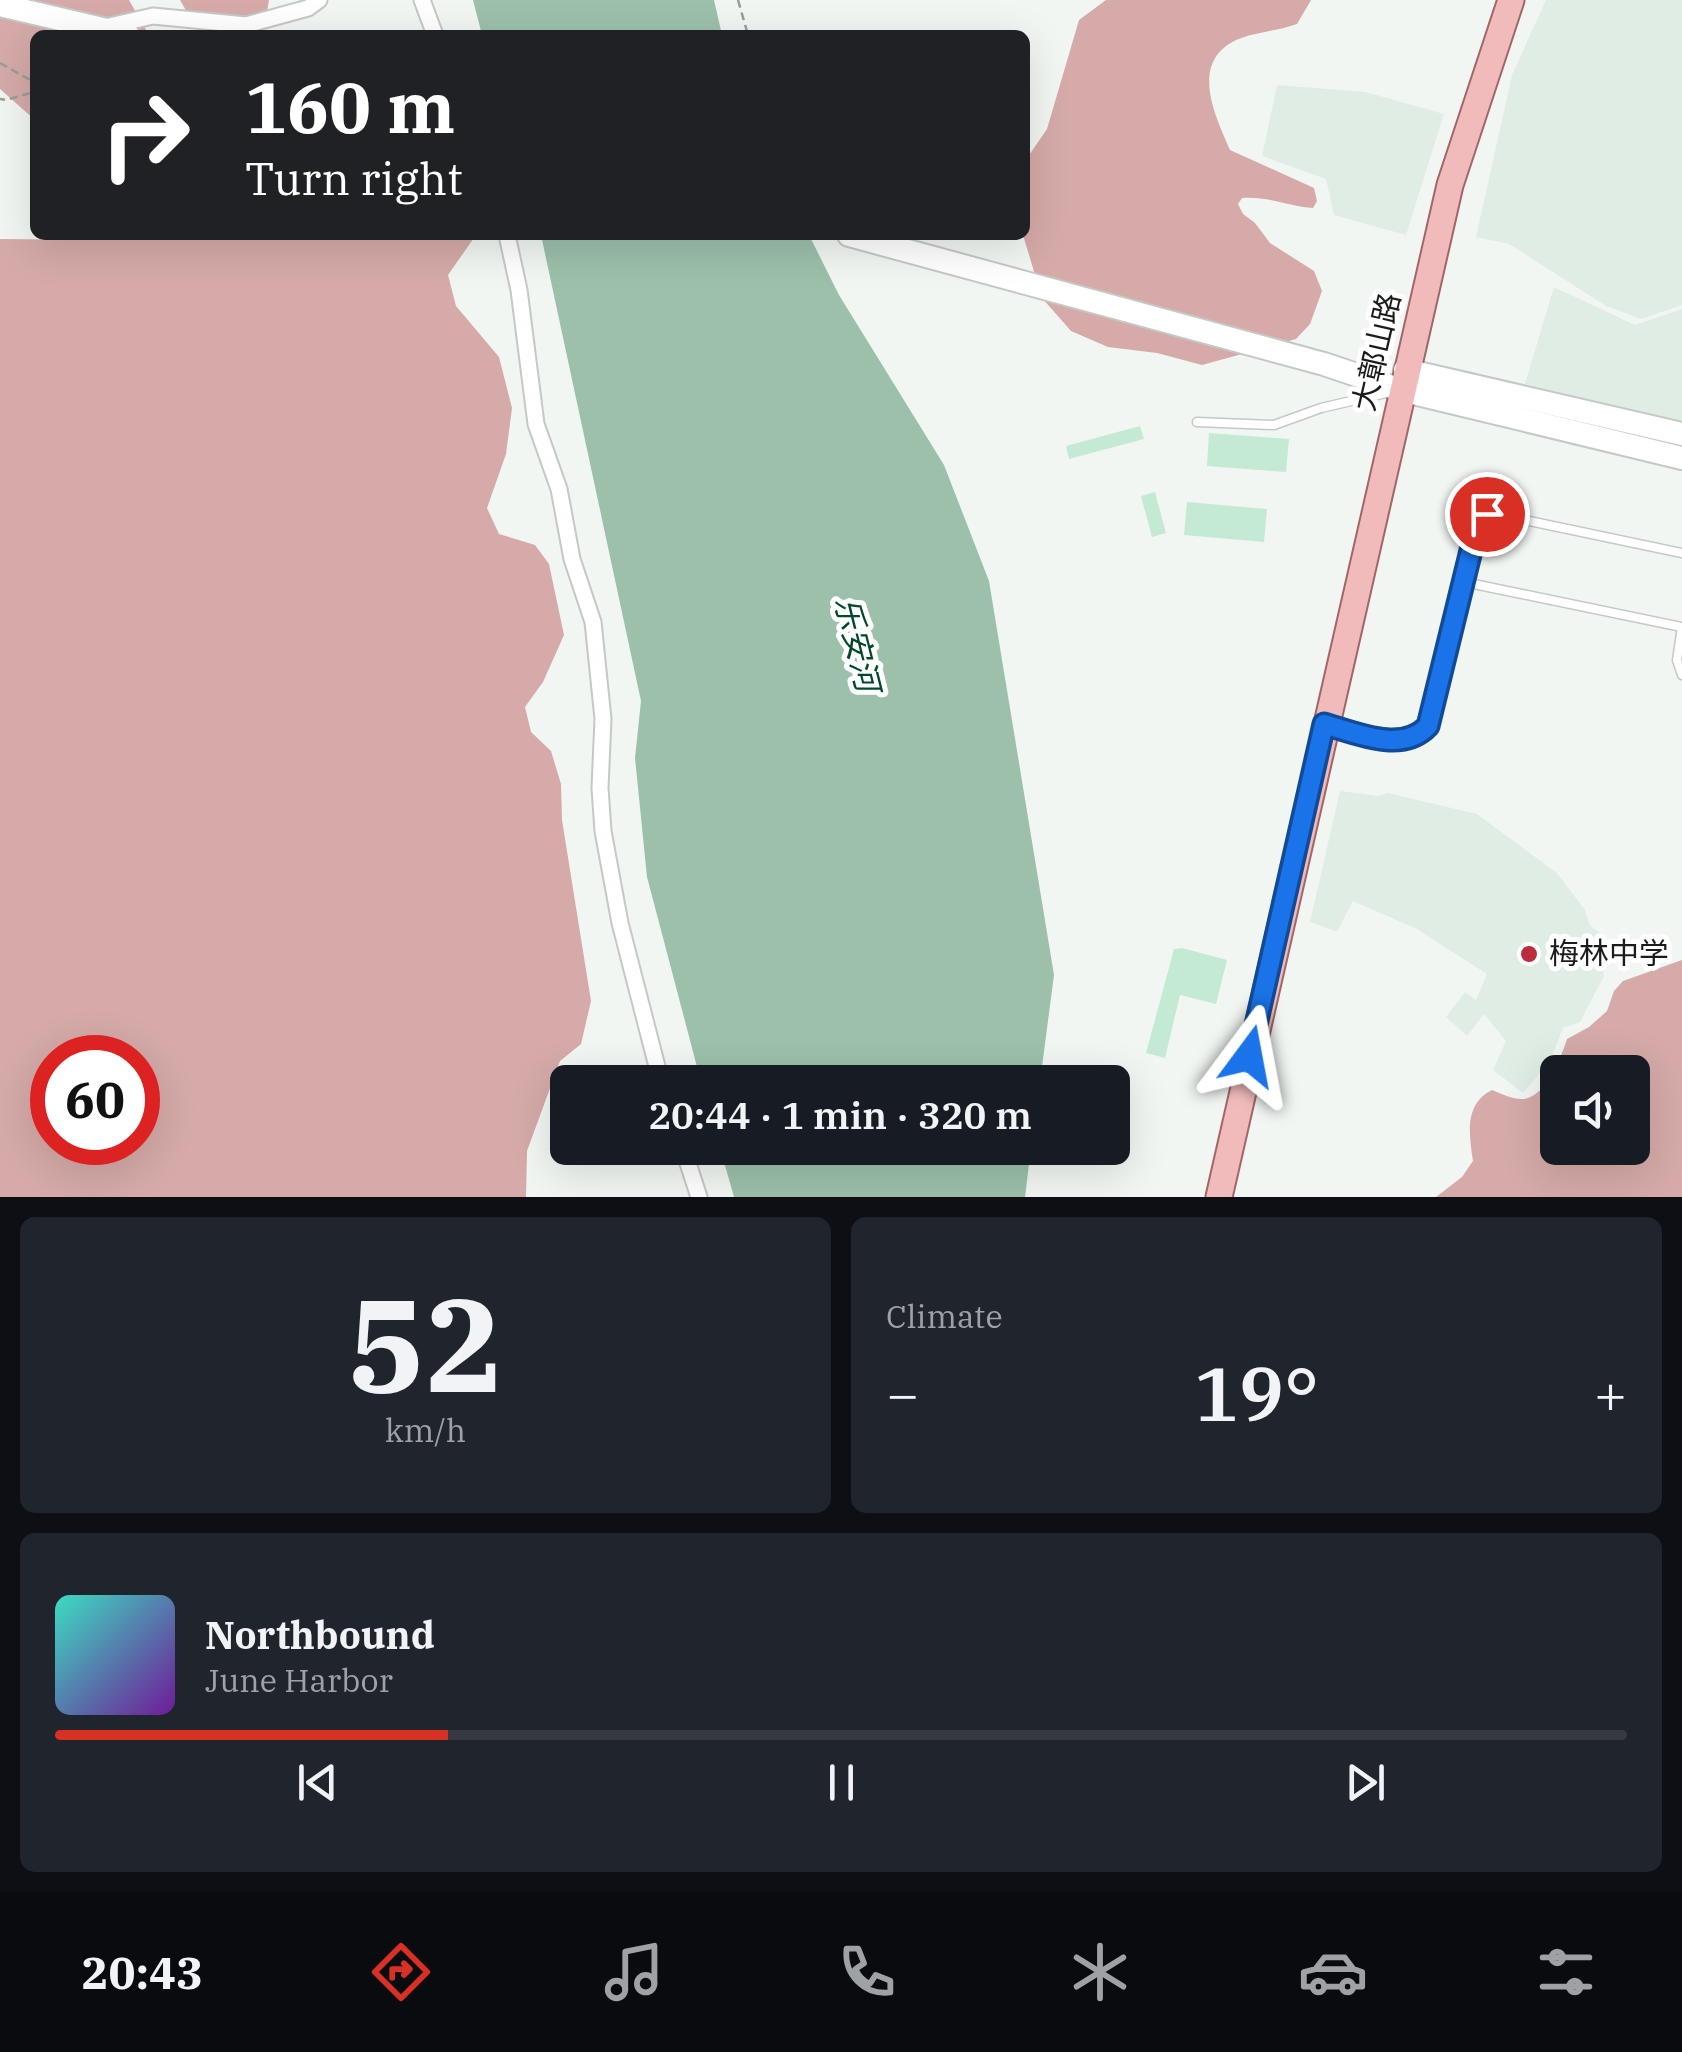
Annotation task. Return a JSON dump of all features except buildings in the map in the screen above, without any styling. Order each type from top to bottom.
[{"type":"main road","name":"大鄣山路","points":[[1219,1197],[1450,185],[1512,0]]},
{"type":"street","points":[[103,28],[153,16],[246,26],[308,8],[319,0]]},
{"type":"street","points":[[422,0],[432,30]]},
{"type":"street","points":[[0,5],[110,30]]},
{"type":"street","points":[[508,240],[519,290],[536,424],[559,489],[572,559],[593,622],[602,719],[603,830],[620,923],[657,1065]]},
{"type":"street","points":[[867,240],[1324,364],[1682,434]]},
{"type":"street","points":[[1403,380],[1682,458]]},
{"type":"street","points":[[689,1165],[699,1197]]},
{"type":"lane","points":[[1196,422],[1274,424],[1403,380]]},
{"type":"lane","points":[[1324,724],[1370,738],[1406,740],[1418,736],[1428,726],[1477,526],[1487,514],[1682,553]]},
{"type":"lane","points":[[1464,582],[1682,626],[1677,660],[1682,675]]},
{"type":"path","points":[[738,0],[747,30]]},
{"type":"path","points":[[0,63],[30,80]]},
{"type":"path","points":[[0,99],[30,93]]},
{"type":"shaded area","points":[[0,0],[129,0],[146,30],[30,30],[30,116],[0,89]]},
{"type":"shaded area","points":[[180,0],[269,0],[264,30],[197,30]]},
{"type":"shaded area","points":[[1106,0],[1311,0],[1297,24],[1243,37],[1222,50],[1209,76],[1213,106],[1230,150],[1314,188],[1317,201],[1313,208],[1251,198],[1242,198],[1238,204],[1270,243],[1314,271],[1322,291],[1310,324],[1296,339],[1202,365],[1157,353],[1108,347],[1071,331],[1042,298],[1025,240],[1030,240],[1030,154],[1047,129],[1079,20]]},
{"type":"shaded area","points":[[1546,0],[1682,0],[1682,305],[1641,319],[1606,306],[1509,244],[1476,237],[1512,75]]},
{"type":"shaded area","points":[[1277,85],[1366,92],[1444,114],[1406,235],[1334,215],[1326,179],[1262,156]]},
{"type":"shaded area","points":[[0,239],[472,240],[448,275],[456,306],[499,357],[512,408],[506,454],[487,508],[499,534],[535,545],[549,564],[564,635],[543,682],[525,707],[531,732],[551,751],[561,784],[562,820],[591,1001],[581,1044],[559,1065],[550,1065],[550,1088],[527,1151],[526,1197],[0,1197]]},
{"type":"shaded area","points":[[1554,287],[1635,325],[1682,309],[1682,427],[1524,387]]},
{"type":"shaded area","name":"梅林中学","points":[[1340,791],[1378,796],[1388,793],[1477,814],[1557,873],[1585,910],[1590,925],[1601,934],[1604,976],[1580,1022],[1563,1028],[1552,1055],[1540,1055],[1540,1073],[1523,1093],[1493,1070],[1506,1041],[1484,1014],[1467,1036],[1446,1017],[1465,992],[1476,1000],[1487,974],[1417,929],[1353,901],[1337,932],[1310,922]]},
{"type":"shaded area","points":[[1682,960],[1682,1197],[1436,1197],[1462,1177],[1473,1161],[1470,1121],[1477,1103],[1492,1090],[1524,1099],[1540,1090],[1540,1165],[1650,1165],[1650,1055],[1561,1055],[1567,1039],[1607,1011],[1614,991],[1623,981]]},
{"type":"water","points":[[473,0],[714,0],[721,30],[481,30]]},
{"type":"water","name":"乐安河","points":[[542,240],[812,240],[839,295],[944,465],[989,581],[1054,975],[1042,1065],[697,1065],[647,877],[635,758],[641,701]]},
{"type":"water","points":[[725,1165],[1029,1165],[1025,1197],[734,1197]]},
{"type":"place","name":"梅林中学","points":[[1529,954]]},
{"type":"route","points":[[1249,1056],[1324,724],[1370,738],[1406,740],[1418,736],[1428,726],[1477,526],[1487,514]]}]
